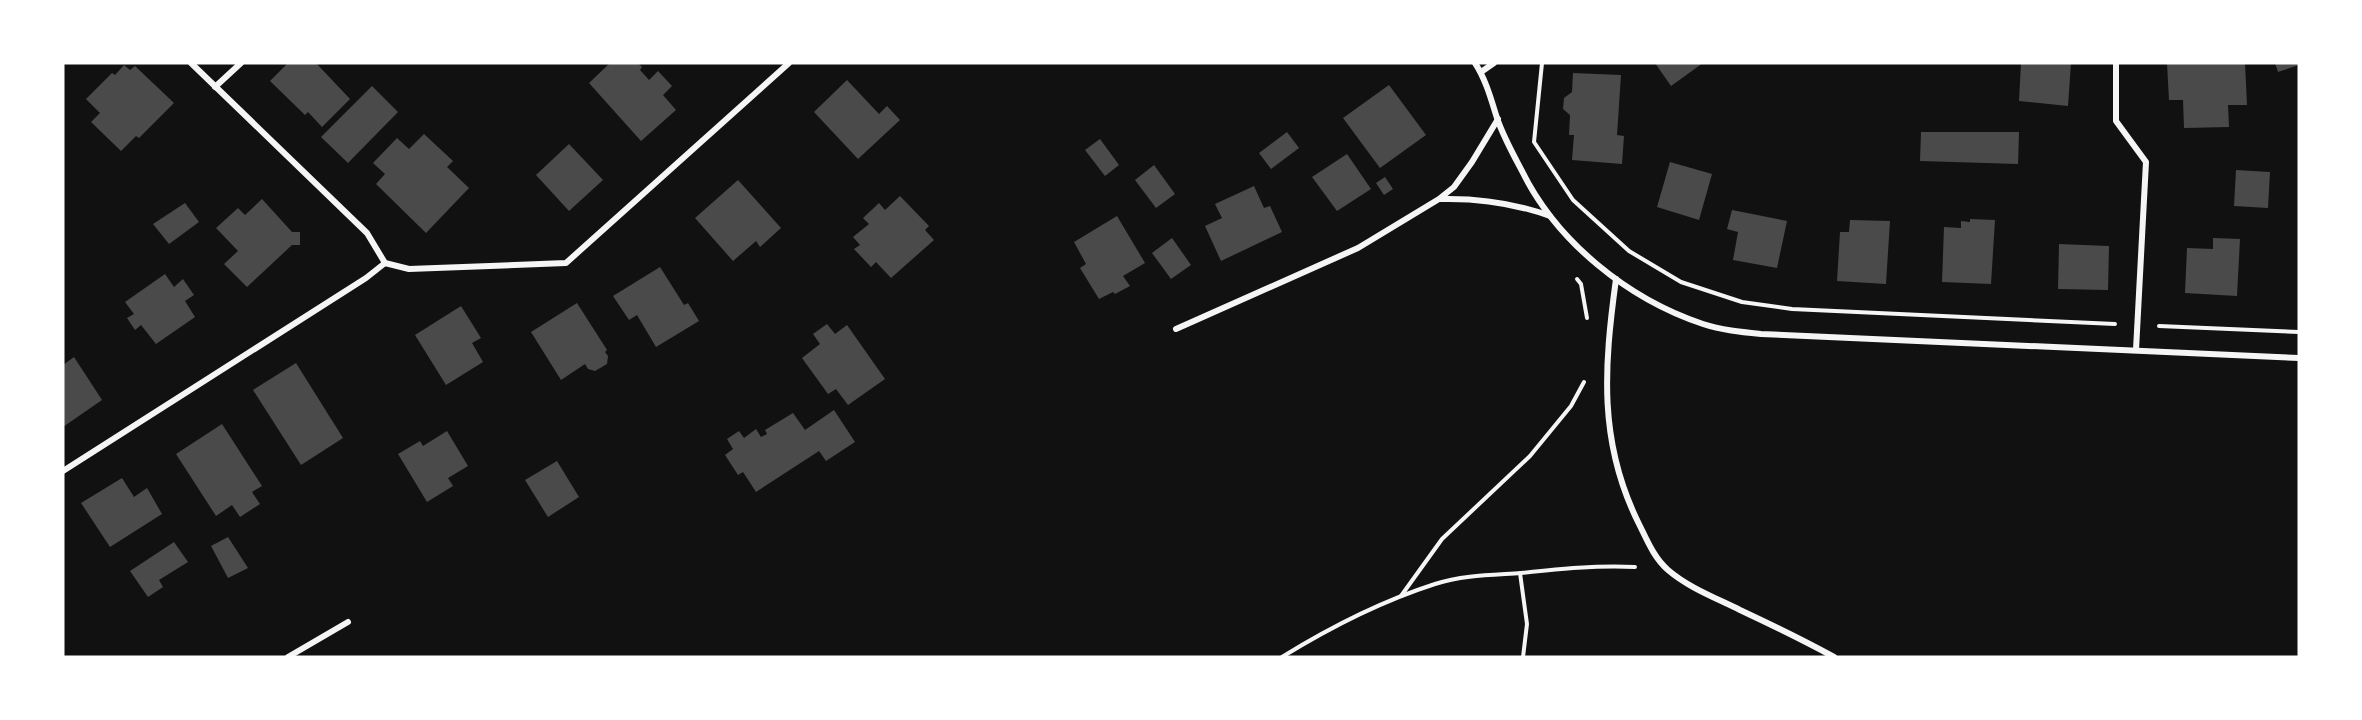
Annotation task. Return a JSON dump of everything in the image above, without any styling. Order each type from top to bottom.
[{"type":"street","points":[[191,63],[367,233],[386,263],[409,269],[566,263],[789,63]]},
{"type":"street","points":[[215,87],[241,63]]},
{"type":"street","points":[[1475,63],[1481,72],[1497,119],[1523,174],[1550,216],[1586,254],[1616,279],[1673,312],[1703,324],[1733,331],[1761,334],[2299,358]]},
{"type":"street","points":[[1481,72],[1494,63]]},
{"type":"street","points":[[2116,63],[2116,121],[2146,162],[2136,350]]},
{"type":"street","points":[[1176,329],[1358,248],[1439,200],[1454,187],[1497,119]]},
{"type":"street","points":[[1439,200],[1459,199],[1509,203],[1550,216]]},
{"type":"street","points":[[63,471],[386,263]]},
{"type":"street","points":[[1616,279],[1608,340],[1607,398],[1610,439],[1615,465],[1628,503],[1653,552],[1666,569],[1687,584],[1784,630],[1834,657]]},
{"type":"street","points":[[288,657],[348,621]]},
{"type":"path","points":[[1542,63],[1534,142],[1547,164],[1573,200],[1629,251],[1681,282],[1742,302],[1792,309],[2299,332]]},
{"type":"path","points":[[1401,597],[1442,539],[1530,456],[1571,406],[1586,378]]},
{"type":"path","points":[[1282,657],[1312,639],[1401,597],[1437,584],[1476,576],[1564,568],[1666,569]]},
{"type":"path","points":[[1520,573],[1527,624],[1523,657]]},
{"type":"building","points":[[286,63],[316,63],[350,99],[322,127],[308,112],[305,115],[270,81]]},
{"type":"building","points":[[610,63],[638,63],[642,67],[640,70],[649,80],[658,71],[672,86],[663,95],[676,110],[641,141],[589,83]]},
{"type":"building","points":[[1655,63],[1703,63],[1671,86]]},
{"type":"building","points":[[2021,63],[2071,63],[2068,106],[2019,101]]},
{"type":"building","points":[[2167,63],[2245,63],[2247,105],[2228,105],[2229,127],[2184,128],[2183,100],[2169,100]]},
{"type":"building","points":[[2275,63],[2299,63],[2299,65],[2278,72]]},
{"type":"building","points":[[124,65],[130,70],[135,66],[174,103],[139,138],[136,136],[121,151],[91,122],[100,113],[86,99],[112,73],[115,75]]},
{"type":"building","points":[[1573,73],[1621,75],[1617,135],[1624,136],[1622,164],[1572,160],[1574,135],[1569,135],[1570,115],[1563,109],[1564,98],[1572,92]]},
{"type":"building","points":[[847,80],[879,114],[887,106],[900,120],[858,159],[814,112]]},
{"type":"building","points":[[1389,85],[1426,135],[1380,168],[1343,118]]},
{"type":"building","points":[[372,86],[398,112],[348,163],[321,137]]},
{"type":"building","points":[[1287,132],[1299,148],[1271,169],[1259,153]]},
{"type":"building","points":[[1921,132],[2019,132],[2018,164],[1920,161]]},
{"type":"building","points":[[424,134],[453,161],[447,167],[469,188],[426,233],[376,184],[385,174],[373,163],[397,138],[409,149]]},
{"type":"building","points":[[1100,139],[1119,165],[1105,176],[1085,150]]},
{"type":"building","points":[[569,144],[603,180],[569,211],[536,175]]},
{"type":"building","points":[[1347,154],[1371,189],[1337,211],[1312,177]]},
{"type":"building","points":[[1670,162],[1712,174],[1699,220],[1657,207]]},
{"type":"building","points":[[1154,165],[1175,194],[1156,208],[1135,180]]},
{"type":"building","points":[[2236,170],[2270,172],[2268,208],[2234,206]]},
{"type":"building","points":[[1385,177],[1393,189],[1384,195],[1376,183]]},
{"type":"building","points":[[738,180],[781,228],[760,247],[756,241],[733,261],[695,218]]},
{"type":"building","points":[[1254,186],[1264,208],[1270,206],[1282,232],[1221,261],[1205,226],[1222,218],[1215,204]]},
{"type":"building","points":[[900,196],[929,226],[925,230],[934,240],[891,278],[876,262],[871,267],[854,249],[860,245],[853,237],[869,224],[863,218],[879,203],[885,210]]},
{"type":"building","points":[[262,199],[292,232],[300,232],[300,245],[292,245],[247,287],[224,264],[238,251],[216,228],[238,208],[245,215]]},
{"type":"building","points":[[185,203],[199,222],[169,244],[153,224]]},
{"type":"building","points":[[1732,210],[1787,221],[1777,268],[1733,260],[1738,232],[1727,229]]},
{"type":"building","points":[[1117,216],[1145,263],[1123,276],[1130,286],[1099,299],[1080,268],[1086,264],[1074,242]]},
{"type":"building","points":[[1970,219],[1995,220],[1991,284],[1942,282],[1944,227],[1961,228],[1961,221],[1970,222]]},
{"type":"building","points":[[1850,220],[1890,221],[1886,284],[1837,281],[1840,232],[1849,232]]},
{"type":"building","points":[[1172,238],[1191,265],[1171,279],[1152,253]]},
{"type":"building","points":[[2213,238],[2240,239],[2237,296],[2185,293],[2187,248],[2213,249]]},
{"type":"building","points":[[2059,244],[2109,246],[2108,290],[2058,289]]},
{"type":"building","points":[[660,267],[684,305],[688,303],[699,321],[656,347],[637,315],[629,320],[613,296]]},
{"type":"building","points":[[165,274],[174,287],[183,279],[194,295],[185,301],[195,317],[156,344],[141,325],[135,330],[127,318],[134,314],[125,302]]},
{"type":"building","points":[[577,303],[607,350],[605,352],[608,356],[607,364],[595,371],[588,369],[585,364],[561,380],[531,332]]},
{"type":"building","points":[[461,306],[481,338],[472,343],[483,362],[446,385],[415,335]]},
{"type":"building","points":[[827,324],[835,334],[847,325],[885,379],[848,405],[836,389],[828,394],[802,358],[820,344],[813,334]]},
{"type":"building","points":[[74,357],[102,400],[63,427],[63,365]]},
{"type":"building","points":[[296,363],[343,438],[301,465],[253,390]]},
{"type":"building","points":[[834,410],[855,442],[826,461],[819,451],[756,492],[743,472],[738,475],[725,455],[733,449],[727,439],[739,431],[744,438],[756,429],[761,437],[767,434],[765,430],[793,413],[805,430]]},
{"type":"building","points":[[222,424],[262,486],[252,492],[260,504],[240,517],[232,505],[216,516],[176,454]]},
{"type":"building","points":[[447,431],[468,466],[448,478],[453,486],[427,502],[398,454],[420,441],[423,446]]},
{"type":"building","points":[[557,461],[579,497],[548,517],[525,480]]},
{"type":"building","points":[[122,478],[134,497],[147,488],[162,514],[110,547],[81,503]]},
{"type":"building","points":[[228,537],[248,568],[228,578],[211,546]]},
{"type":"building","points":[[174,542],[188,562],[159,580],[163,587],[148,597],[130,571]]}]
